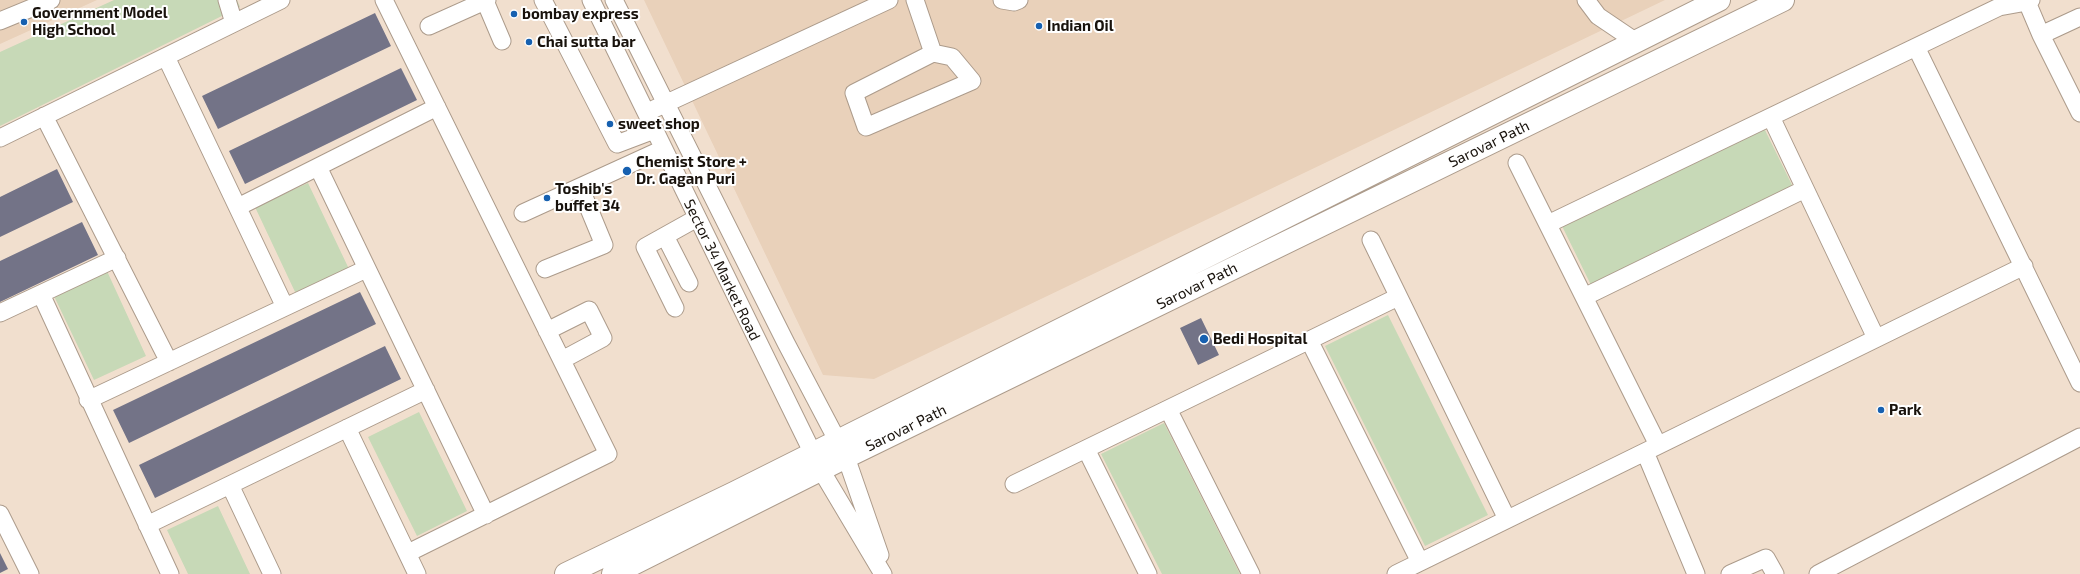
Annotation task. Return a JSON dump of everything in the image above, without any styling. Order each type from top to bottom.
[{"type":"main road","name":"Sarovar Path","points":[[613,574],[842,448],[1635,40],[1719,0]]},
{"type":"main road","name":"Sarovar Path","points":[[842,448],[1783,0]]},
{"type":"main road","name":"Sarovar Path","points":[[566,574],[817,461]]},
{"type":"street","points":[[0,21],[51,0]]},
{"type":"street","points":[[227,0],[234,24]]},
{"type":"street","points":[[0,138],[234,24],[262,4],[281,0]]},
{"type":"street","points":[[384,0],[608,454],[408,553]]},
{"type":"street","points":[[429,26],[486,0],[502,42]]},
{"type":"street","points":[[543,0],[617,144],[654,130]]},
{"type":"street","name":"Sector 34 Market Road","points":[[591,0],[645,113],[817,461],[883,574]]},
{"type":"street","points":[[614,0],[786,343],[842,448],[886,574]]},
{"type":"street","points":[[645,113],[889,0]]},
{"type":"street","points":[[915,0],[933,53]]},
{"type":"street","points":[[1002,0],[1014,2],[1020,0]]},
{"type":"street","points":[[1586,0],[1598,16],[1635,40]]},
{"type":"street","points":[[1548,224],[1999,7],[2029,1],[2041,35],[2080,113]]},
{"type":"street","points":[[2041,35],[2080,17]]},
{"type":"street","points":[[1916,47],[2080,383]]},
{"type":"street","points":[[933,53],[952,57],[972,81],[866,126],[854,93],[933,53]]},
{"type":"street","points":[[166,56],[285,307]]},
{"type":"street","points":[[238,207],[437,107]]},
{"type":"street","points":[[44,116],[169,362]]},
{"type":"street","points":[[1771,117],[1876,338]]},
{"type":"street","points":[[523,213],[643,156],[663,149]]},
{"type":"street","points":[[1517,163],[1584,297],[1651,449],[1696,574]]},
{"type":"street","points":[[318,167],[486,515]]},
{"type":"street","points":[[545,269],[604,245],[580,187]]},
{"type":"street","points":[[1584,297],[1805,189]]},
{"type":"street","points":[[675,308],[645,247],[697,218]]},
{"type":"street","points":[[666,236],[689,283]]},
{"type":"street","points":[[1371,240],[1507,519]]},
{"type":"street","points":[[0,313],[117,258]]},
{"type":"street","points":[[1396,574],[2024,266]]},
{"type":"street","points":[[88,400],[366,269]]},
{"type":"street","points":[[41,294],[88,400],[170,574]]},
{"type":"street","points":[[1014,484],[1398,297]]},
{"type":"street","points":[[547,331],[589,310],[602,338],[562,360]]},
{"type":"street","points":[[1310,340],[1420,562]]},
{"type":"street","points":[[147,525],[426,390]]},
{"type":"street","points":[[1168,409],[1251,574]]},
{"type":"street","points":[[347,428],[417,574]]},
{"type":"street","points":[[1818,574],[2080,436]]},
{"type":"street","points":[[1086,449],[1148,574]]},
{"type":"street","points":[[230,485],[272,574]]},
{"type":"street","points":[[0,514],[30,574]]},
{"type":"street","points":[[1730,574],[1766,558],[1775,574]]},
{"type":"shaded area","name":"Government Model High School","points":[[0,0],[97,0],[0,44]]},
{"type":"shaded area","points":[[644,0],[1665,0],[874,379],[823,375]]},
{"type":"green space","points":[[114,0],[237,0],[240,7],[0,126],[0,52]]},
{"type":"green space","points":[[1764,128],[1793,187],[1591,285],[1562,226]]},
{"type":"green space","points":[[308,183],[349,269],[296,294],[255,207]]},
{"type":"green space","points":[[106,269],[146,356],[94,380],[53,294]]},
{"type":"green space","points":[[1388,315],[1488,515],[1425,546],[1325,346]]},
{"type":"green space","points":[[419,412],[467,511],[417,536],[368,437]]},
{"type":"green space","points":[[1164,423],[1240,574],[1162,574],[1101,454]]},
{"type":"green space","points":[[218,506],[250,574],[188,574],[167,530]]},
{"type":"building","points":[[375,13],[391,46],[218,129],[202,96]]},
{"type":"building","points":[[401,68],[417,100],[245,184],[229,151]]},
{"type":"building","points":[[57,169],[73,202],[0,237],[0,197]]},
{"type":"building","points":[[82,222],[98,255],[0,302],[0,261]]},
{"type":"building","points":[[360,292],[376,324],[129,443],[113,410]]},
{"type":"building","points":[[1201,318],[1219,355],[1198,365],[1180,328]]},
{"type":"building","points":[[385,346],[401,379],[155,498],[139,465]]},
{"type":"building","points":[[0,553],[8,569],[0,573]]},
{"type":"place","name":"bombay express","points":[[514,14]]},
{"type":"place","name":"Government Model High School","points":[[24,22]]},
{"type":"place","name":"Indian Oil","points":[[1039,26]]},
{"type":"place","name":"Chai sutta bar","points":[[529,42]]},
{"type":"place","name":"sweet shop","points":[[610,124]]},
{"type":"place","name":"Chemist Store + Dr. Gagan Puri","points":[[627,171]]},
{"type":"place","name":"Toshib's buffet 34","points":[[547,198]]},
{"type":"place","name":"Bedi Hospital","points":[[1204,339]]},
{"type":"place","name":"Park","points":[[1881,410]]}]
